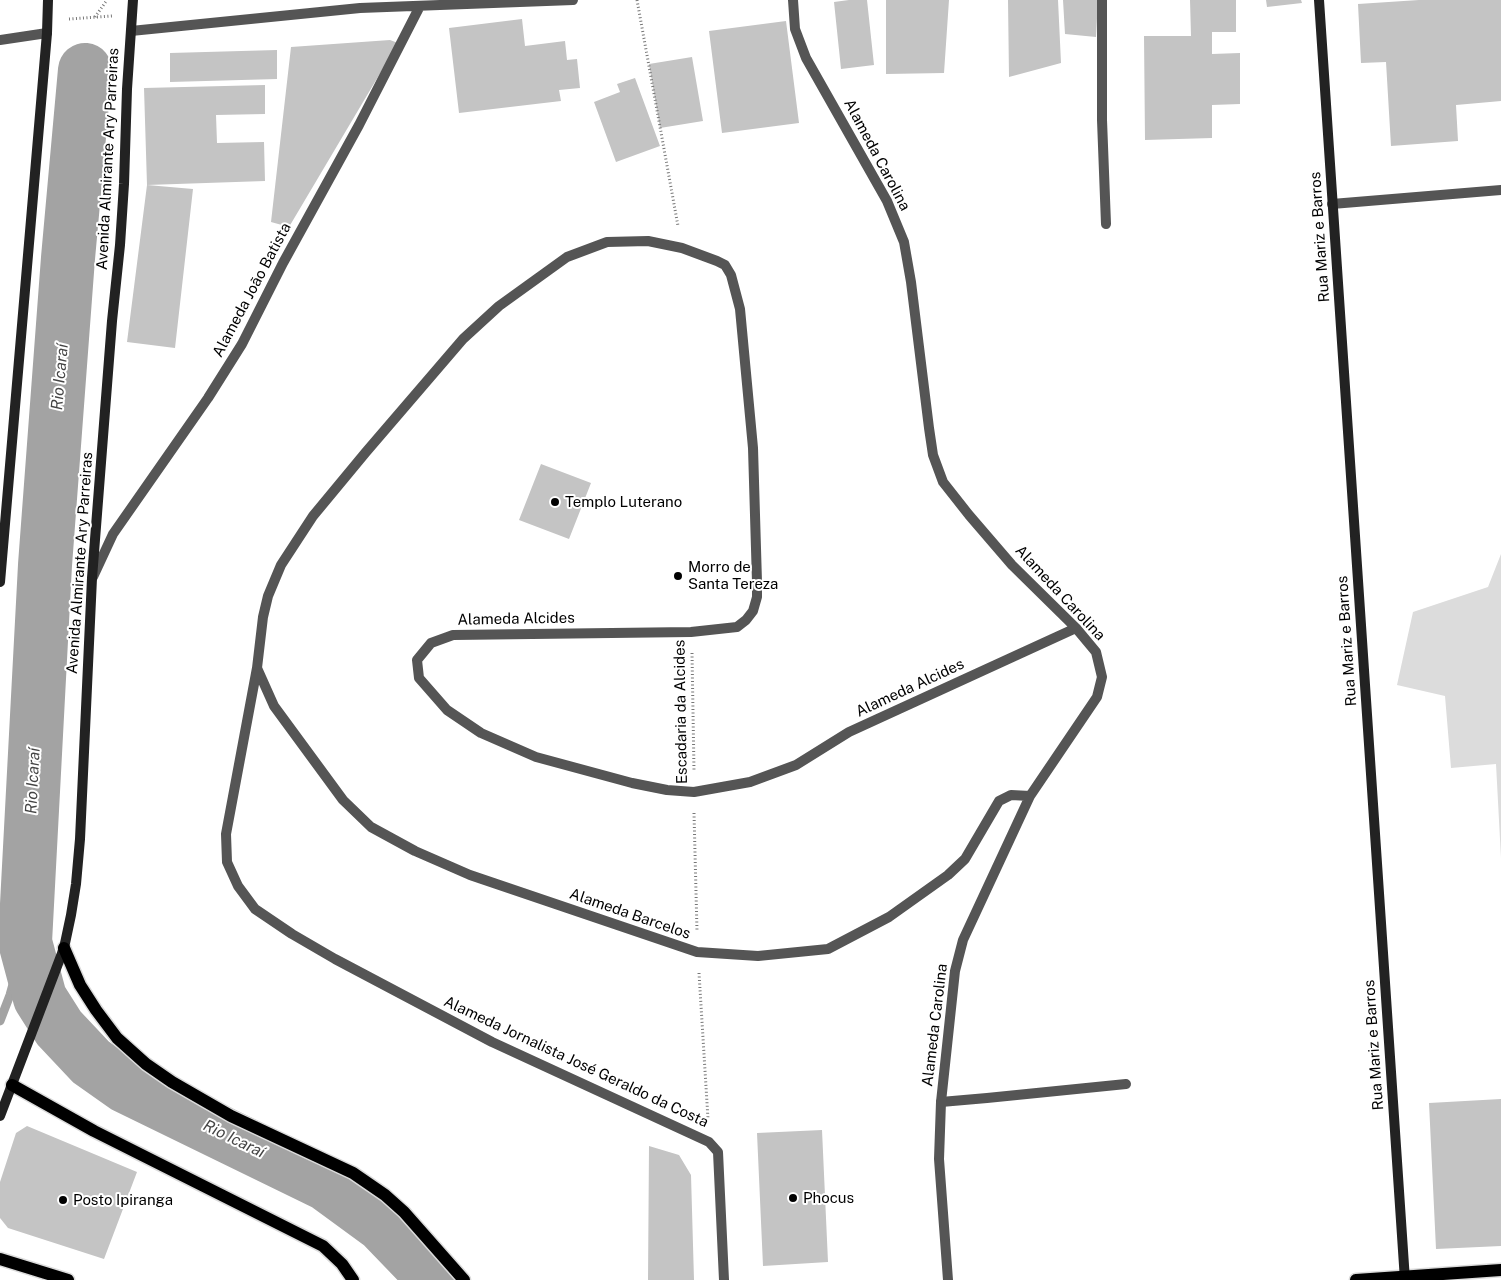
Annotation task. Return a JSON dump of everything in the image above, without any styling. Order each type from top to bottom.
[{"type":"main road","points":[[0,582],[47,34],[48,0]]},
{"type":"main road","name":"Avenida Almirante Ary Parreiras","points":[[0,1116],[64,948],[75,892],[80,839],[92,578],[112,321],[120,245],[124,184],[126,89],[133,0]]},
{"type":"main road","name":"Rua Mariz e Barros","points":[[1318,0],[1405,1278]]},
{"type":"main road","points":[[64,948],[80,985],[96,1010],[118,1038],[146,1064],[172,1082],[231,1116],[301,1147],[353,1173],[385,1195],[404,1212],[464,1280]]},
{"type":"main road","points":[[12,1085],[94,1131],[323,1246],[342,1264],[353,1280]]},
{"type":"main road","points":[[0,1259],[68,1280]]},
{"type":"main road","points":[[1356,1280],[1501,1270]]},
{"type":"street","points":[[131,32],[360,8],[573,0]]},
{"type":"street","name":"Alameda Carolina","points":[[793,0],[795,29],[806,58],[887,201],[904,242],[911,282],[933,455],[943,482],[1012,565],[1076,628],[1096,652],[1102,677],[1097,697],[1030,796],[963,940],[955,971],[941,1102],[939,1159],[948,1280]]},
{"type":"street","points":[[1102,0],[1102,120],[1106,224]]},
{"type":"street","name":"Alameda João Batista","points":[[92,578],[113,534],[208,398],[242,344],[420,6]]},
{"type":"street","points":[[0,40],[47,34]]},
{"type":"street","points":[[1332,204],[1501,190]]},
{"type":"street","name":"Alameda Jornalista José Geraldo da Costa","points":[[682,248],[648,241],[607,242],[567,257],[499,306],[463,339],[313,516],[281,565],[268,596],[263,617],[257,668],[226,834],[228,862],[238,886],[255,909],[292,934],[335,959],[492,1042],[709,1142],[718,1152],[724,1280]]},
{"type":"street","name":"Alameda Alcides","points":[[682,248],[717,261],[725,266],[731,275],[740,309],[753,448],[757,582],[757,597],[753,611],[737,627],[691,632],[453,634],[431,643],[417,660],[419,678],[447,710],[481,732],[536,757],[632,783],[667,790],[694,792],[750,782],[796,765],[850,732],[1076,628]]},
{"type":"street","name":"Alameda Barcelos","points":[[257,668],[274,706],[343,800],[371,827],[416,851],[470,875],[697,952],[758,956],[828,949],[889,917],[948,875],[965,859],[999,801],[1011,795],[1030,796]]},
{"type":"street","points":[[941,1102],[1126,1084]]},
{"type":"path","points":[[95,17],[107,0]]},
{"type":"path","points":[[638,0],[682,248]]},
{"type":"path","points":[[69,19],[112,16]]},
{"type":"path","name":"Escadaria da Alcides","points":[[691,632],[697,952],[709,1142]]},
{"type":"shaded area","points":[[1501,554],[1501,858],[1496,764],[1451,768],[1445,696],[1397,685],[1413,612],[1488,587]]},
{"type":"building","points":[[867,0],[874,65],[841,69],[834,2]]},
{"type":"building","points":[[886,0],[949,0],[944,73],[886,74]]},
{"type":"building","points":[[1008,0],[1058,0],[1061,63],[1009,77]]},
{"type":"building","points":[[1063,0],[1098,0],[1096,37],[1065,34]]},
{"type":"building","points":[[1190,0],[1236,0],[1236,32],[1212,32],[1212,54],[1240,53],[1240,104],[1212,105],[1212,138],[1145,140],[1144,36],[1191,36]]},
{"type":"building","points":[[1266,0],[1301,0],[1302,3],[1267,7]]},
{"type":"building","points":[[1419,0],[1501,0],[1501,101],[1456,105],[1458,141],[1391,146],[1386,62],[1361,63],[1358,4]]},
{"type":"building","points":[[522,19],[525,46],[565,41],[567,60],[577,59],[580,88],[559,90],[561,101],[459,113],[449,28]]},
{"type":"building","points":[[786,21],[799,123],[722,133],[709,31]]},
{"type":"building","points":[[390,40],[398,43],[289,227],[271,222],[291,47]]},
{"type":"building","points":[[277,50],[277,79],[170,82],[170,53]]},
{"type":"building","points":[[692,57],[703,121],[660,128],[649,64]]},
{"type":"building","points":[[635,78],[660,146],[616,162],[594,102],[620,92],[617,84]]},
{"type":"building","points":[[265,85],[265,114],[216,115],[217,143],[264,142],[265,181],[147,185],[144,88]]},
{"type":"building","points":[[147,185],[193,189],[175,348],[127,342]]},
{"type":"building","name":"Templo Luterano","points":[[541,464],[591,483],[569,539],[519,520]]},
{"type":"building","points":[[1501,1099],[1501,1246],[1436,1249],[1429,1103]]},
{"type":"building","name":"Posto Ipiranga","points":[[27,1126],[137,1172],[104,1259],[8,1228],[0,1218],[0,1182],[16,1133]]},
{"type":"building","name":"Phocus","points":[[822,1130],[828,1262],[763,1266],[757,1133]]},
{"type":"building","points":[[649,1146],[679,1155],[691,1175],[694,1280],[648,1280]]},
{"type":"waterway","name":"Rio Icaraí","points":[[85,70],[68,258],[45,565],[25,942],[40,998],[59,1028],[91,1062],[125,1086],[326,1184],[382,1225],[435,1280]]},
{"type":"waterway","points":[[0,1021],[10,995],[25,942]]},
{"type":"place","name":"Templo Luterano","points":[[555,502]]},
{"type":"place","name":"Morro de Santa Tereza","points":[[678,576]]},
{"type":"place","name":"Phocus","points":[[793,1198]]},
{"type":"place","name":"Posto Ipiranga","points":[[63,1200]]}]
